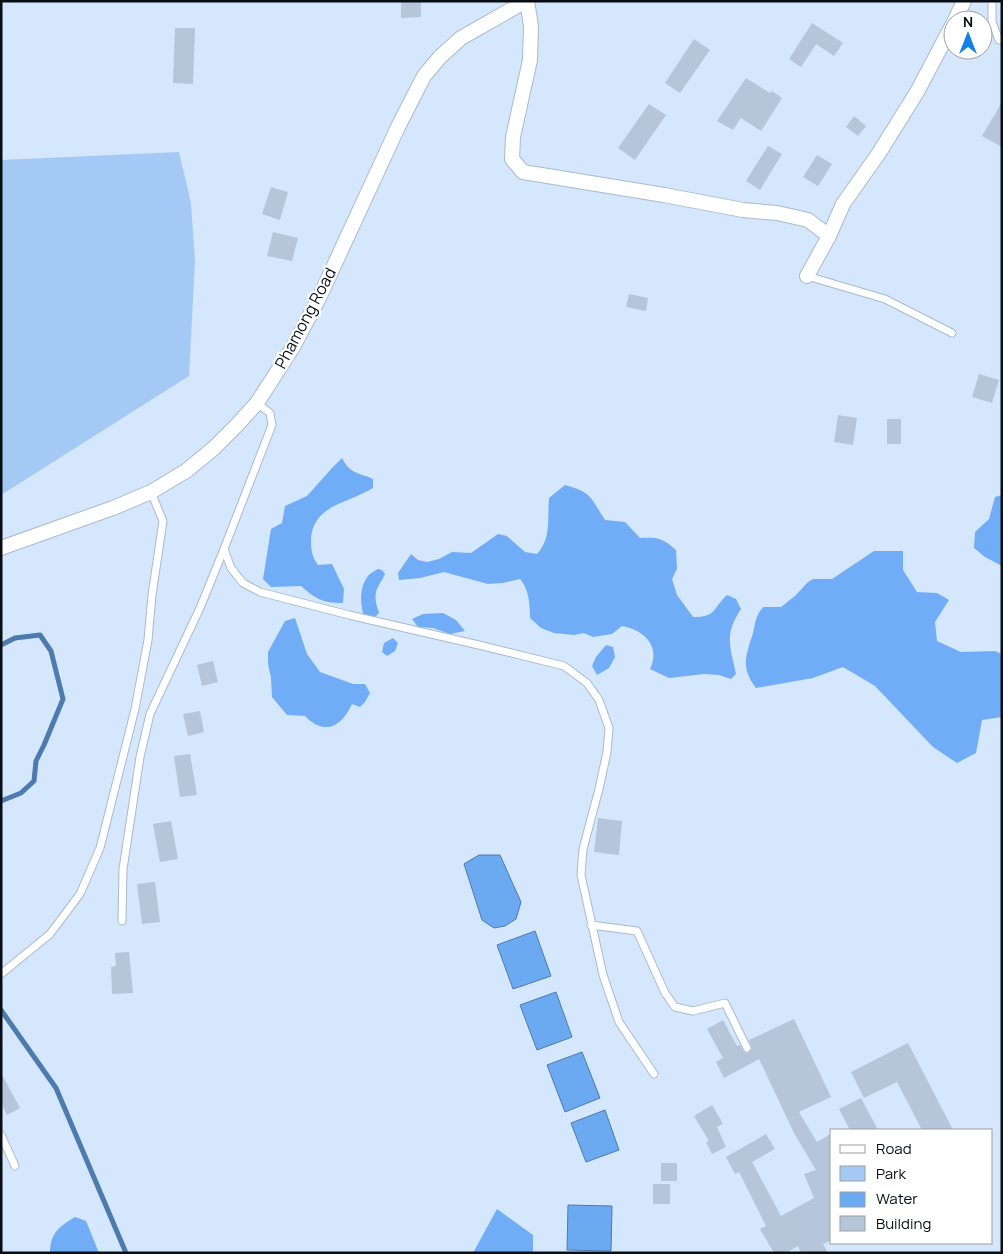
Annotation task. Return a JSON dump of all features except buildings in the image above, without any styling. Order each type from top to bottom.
[{"type":"street","points":[[526,1],[531,26],[530,60],[512,137],[512,159],[523,172],[743,210],[792,216],[808,220],[829,236]]},
{"type":"street","name":"Phamong Road","points":[[1,548],[113,508],[151,492],[193,466],[214,448],[257,403],[293,347],[319,298],[398,127],[424,76],[440,57],[461,38],[526,1]]},
{"type":"street","points":[[807,276],[829,236],[843,204],[879,153],[912,100],[943,43]]},
{"type":"lane","points":[[992,1],[992,22],[999,40]]},
{"type":"lane","points":[[807,276],[885,299],[952,333]]},
{"type":"lane","points":[[122,921],[123,869],[140,757],[150,714],[200,608],[272,425],[270,413],[257,403]]},
{"type":"lane","points":[[1,974],[50,934],[80,894],[100,848],[134,709],[148,640],[152,594],[163,521],[151,492]]},
{"type":"lane","points":[[224,549],[231,568],[244,583],[260,592],[564,666],[587,682],[599,700],[609,728],[607,752],[599,789],[583,848],[581,875],[603,975],[619,1022],[654,1074]]},
{"type":"lane","points":[[591,925],[637,931],[665,993],[675,1007],[694,1011],[725,1003],[747,1048]]},
{"type":"lane","points":[[1,1135],[15,1166]]},
{"type":"green space","points":[[179,152],[191,203],[195,261],[189,376],[1,495],[1,160]]},
{"type":"shaded area","points":[[342,458],[352,470],[373,479],[373,488],[333,506],[325,512],[313,528],[311,547],[314,559],[318,565],[332,564],[344,589],[343,603],[320,599],[301,586],[271,587],[263,579],[271,529],[282,523],[285,506],[307,496]]},
{"type":"shaded area","points":[[565,485],[581,491],[590,497],[605,520],[625,522],[640,538],[660,539],[676,550],[677,569],[672,579],[677,595],[693,617],[710,614],[727,595],[736,599],[741,609],[730,633],[730,648],[736,674],[731,679],[719,675],[704,674],[669,678],[650,669],[653,661],[652,646],[643,635],[630,628],[622,626],[612,634],[593,637],[584,633],[574,635],[554,633],[541,628],[530,618],[527,592],[520,579],[488,584],[444,572],[420,578],[399,580],[398,573],[411,554],[418,560],[427,562],[439,559],[452,552],[471,553],[498,534],[507,536],[525,552],[537,554],[542,548],[547,534],[549,498]]},
{"type":"shaded area","points":[[1002,495],[1002,566],[985,557],[974,548],[975,532],[989,519],[995,497]]},
{"type":"shaded area","points":[[874,551],[903,551],[903,570],[917,592],[937,593],[949,600],[935,622],[937,641],[961,652],[995,651],[1002,654],[1002,717],[982,720],[976,753],[957,763],[933,747],[875,686],[843,667],[813,678],[756,688],[748,674],[746,667],[747,655],[756,619],[763,607],[781,607],[808,582],[813,579],[832,579]]},
{"type":"shaded area","points":[[378,569],[382,570],[385,574],[376,592],[376,603],[379,613],[374,618],[364,616],[361,596],[365,580]]},
{"type":"shaded area","points":[[443,613],[456,620],[465,631],[450,634],[433,628],[418,627],[412,619],[423,614]]},
{"type":"shaded area","points":[[295,618],[307,654],[320,672],[353,684],[365,684],[370,693],[360,707],[352,704],[343,718],[332,726],[319,726],[305,716],[287,715],[272,697],[268,652],[285,621]]},
{"type":"shaded area","points":[[393,638],[398,643],[395,651],[387,656],[382,652],[384,643]]},
{"type":"shaded area","points":[[606,645],[613,647],[615,657],[609,668],[597,675],[592,666],[596,657]]},
{"type":"shaded area","points":[[497,1209],[533,1235],[533,1253],[473,1253]]},
{"type":"shaded area","points":[[75,1217],[86,1221],[99,1253],[50,1253],[50,1246],[56,1231]]},
{"type":"water","points":[[479,855],[500,855],[521,902],[516,919],[505,926],[494,928],[482,920],[464,864]]},
{"type":"water","points":[[535,931],[551,976],[513,989],[497,945]]},
{"type":"water","points":[[556,992],[572,1037],[537,1050],[520,1005]]},
{"type":"water","points":[[582,1052],[600,1098],[565,1112],[547,1065]]},
{"type":"water","points":[[605,1110],[619,1150],[586,1162],[571,1123]]},
{"type":"water","points":[[568,1205],[612,1206],[611,1251],[567,1250]]},
{"type":"waterway","points":[[1,645],[15,638],[40,635],[51,651],[63,699],[36,761],[34,781],[21,793],[1,801]]},
{"type":"waterway","points":[[1,1010],[56,1088],[126,1253]]}]
